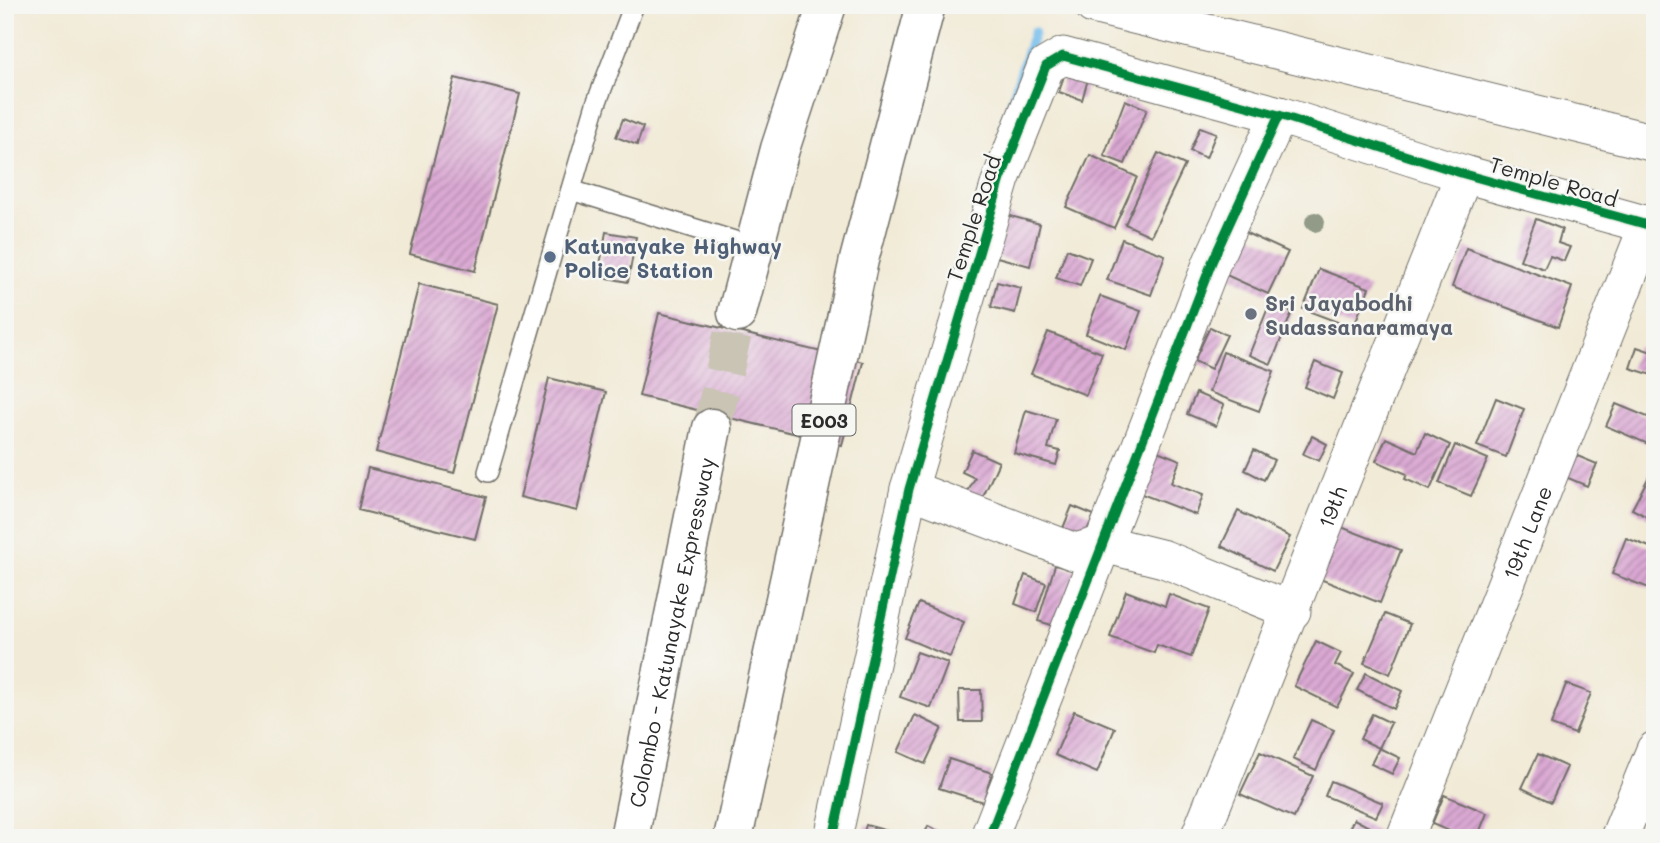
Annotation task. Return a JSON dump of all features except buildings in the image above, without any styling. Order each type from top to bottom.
[{"type":"highway","points":[[737,313],[780,149],[827,5]]},
{"type":"highway","name":"E003","points":[[733,838],[859,260],[926,5]]},
{"type":"highway","name":"Colombo - Katunayake Expressway","points":[[629,838],[712,428]]},
{"type":"street","points":[[1093,5],[1655,143]]},
{"type":"street","name":"Temple Road","points":[[833,838],[909,489],[1002,180],[1046,66],[1063,56],[1279,115],[1464,174],[1651,226]]},
{"type":"street","points":[[991,832],[1212,262],[1279,115]]},
{"type":"street","name":"19th","points":[[1199,838],[1292,611],[1464,174]]},
{"type":"street","name":"19th Lane","points":[[1405,838],[1651,226]]},
{"type":"street","points":[[909,489],[1075,552],[1104,544],[1164,559],[1292,611]]},
{"type":"street","points":[[1619,838],[1655,750]]},
{"type":"lane","points":[[488,472],[596,104],[634,5]]},
{"type":"lane","points":[[571,190],[754,247]]},
{"type":"waterway","points":[[1004,126],[1034,32]]},
{"type":"tunnel","points":[[712,428],[737,313]]},
{"type":"cycle path","points":[[833,838],[909,489],[1001,179],[1046,66],[1063,56],[1279,115],[1464,174],[1655,227]]},
{"type":"cycle path","points":[[991,832],[1212,262],[1279,115]]},
{"type":"place","name":"Katunayake Highway Police Station","points":[[550,257]]},
{"type":"place","name":"Sri Jayabodhi Sudassanaramaya","points":[[1251,314]]}]
